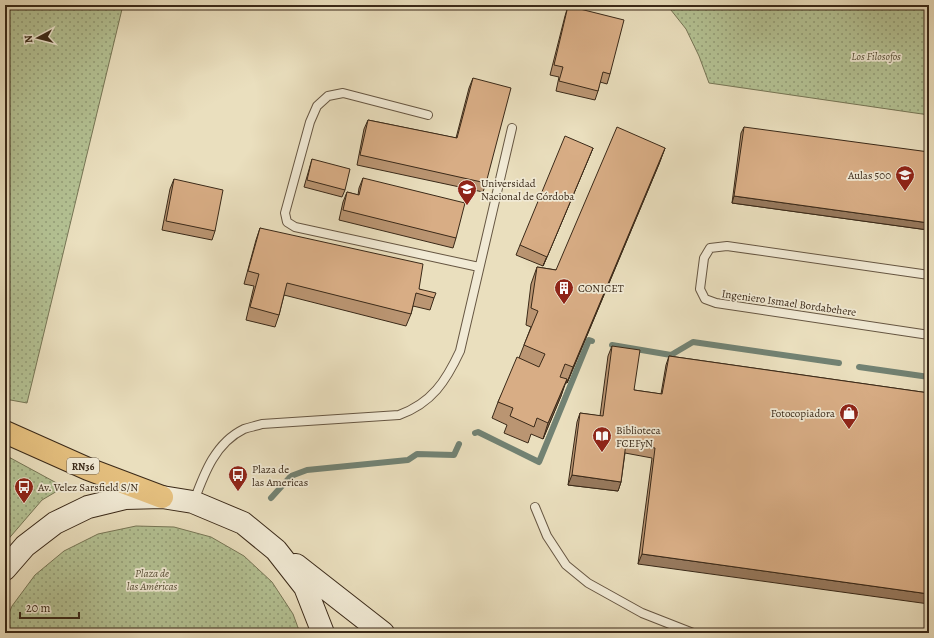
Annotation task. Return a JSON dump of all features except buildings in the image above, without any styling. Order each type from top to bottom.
[{"type":"main road","name":"RN36","points":[[5,432],[88,468],[162,497]]},
{"type":"main road","name":"RN36","points":[[5,569],[25,546],[55,523],[88,507],[125,498],[162,497],[193,502],[243,523],[383,633]]},
{"type":"main road","name":"RN36","points":[[276,550],[305,587],[323,633]]},
{"type":"lane","points":[[428,116],[343,94],[328,96],[317,106],[310,122],[285,213],[287,222],[295,227],[479,267]]},
{"type":"lane","points":[[193,502],[203,476],[218,450],[244,429],[262,424],[399,415],[413,410],[428,400],[438,388],[460,351],[512,128]]},
{"type":"lane","name":"Ingeniero Ismael Bordabehere","points":[[929,275],[727,246],[710,248],[704,258],[700,289],[705,299],[716,303],[929,335]]},
{"type":"lane","points":[[535,507],[547,536],[566,565],[588,583],[642,613],[693,633]]},
{"type":"green space","points":[[5,5],[123,5],[27,403],[5,399]]},
{"type":"green space","name":"Los Filosofos","points":[[667,5],[929,5],[929,115],[709,83],[699,56],[686,29]]},
{"type":"green space","points":[[5,455],[64,487],[42,500],[5,543]]},
{"type":"green space","name":"Plaza de las Américas","points":[[136,526],[174,527],[211,537],[244,556],[272,582],[293,614],[300,633],[5,633],[5,623],[12,606],[35,575],[64,551],[98,534]]},
{"type":"waterway","points":[[475,433],[478,432],[539,462],[589,340],[592,341]]},
{"type":"waterway","points":[[612,345],[671,355],[693,342],[839,363]]},
{"type":"waterway","points":[[859,367],[929,377]]},
{"type":"waterway","points":[[271,498],[291,476],[307,470],[408,460],[417,454],[454,455],[459,444]]},
{"type":"place","name":"Aulas 500","points":[[905,192]]},
{"type":"place","name":"Universidad Nacional de Córdoba","points":[[467,206]]},
{"type":"place","name":"CONICET","points":[[564,305]]},
{"type":"place","name":"Fotocopiadora","points":[[849,430]]},
{"type":"place","name":"Biblioteca FCEFyN","points":[[602,453]]},
{"type":"place","name":"Plaza de las Americas","points":[[238,492]]},
{"type":"place","name":"Av. Velez Sarsfield S/N","points":[[24,504]]}]
